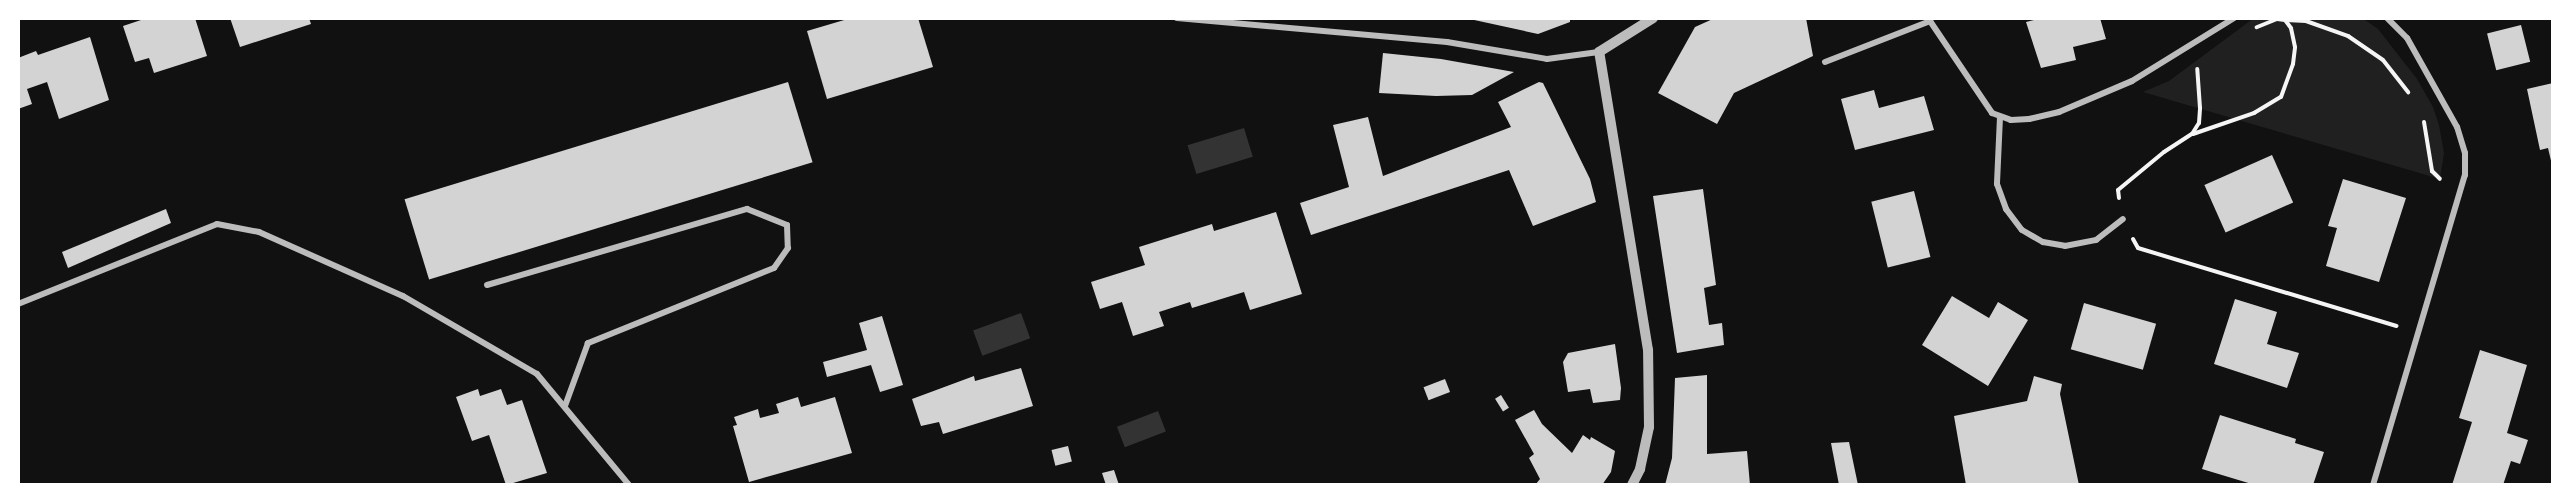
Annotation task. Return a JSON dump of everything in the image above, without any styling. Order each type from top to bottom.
[{"type":"street","points":[[1177,18],[1447,42],[1547,59],[1599,52],[1653,18]]},
{"type":"street","points":[[1826,62],[1933,19],[1985,106],[2000,117],[2029,119],[2058,112],[2132,81],[2234,18]]},
{"type":"street","points":[[2373,485],[2461,195],[2465,175],[2465,153],[2457,127],[2428,71],[2407,38],[2387,18]]},
{"type":"street","points":[[1599,52],[1648,350],[1649,427],[1640,469],[1632,485]]},
{"type":"street","points":[[2000,117],[1997,184],[2006,209],[2022,230],[2043,242],[2065,246],[2096,240],[2122,219]]},
{"type":"street","points":[[487,285],[747,209],[787,225],[788,248],[774,268],[588,343],[565,406]]},
{"type":"street","points":[[18,304],[217,224],[258,232],[403,296],[537,374],[629,485]]},
{"type":"path","points":[[2249,32],[2277,19],[2324,26],[2348,36],[2376,54],[2410,96]]},
{"type":"path","points":[[2285,20],[2291,28],[2295,47],[2292,72],[2281,97],[2254,113],[2192,134],[2164,152],[2118,190],[2122,219],[2138,248],[2418,333]]},
{"type":"path","points":[[2192,134],[2199,123],[2200,108],[2196,71],[2198,58],[2194,41]]},
{"type":"path","points":[[2196,71],[2205,63]]},
{"type":"path","points":[[2422,116],[2432,171],[2440,179]]},
{"type":"shaded area","points":[[2254,18],[2362,18],[2378,29],[2417,79],[2433,107],[2444,153],[2440,179],[2143,92],[2169,81]]},
{"type":"shaded area","points":[[1244,128],[1253,157],[1196,174],[1188,145]]},
{"type":"shaded area","points":[[1021,313],[1030,338],[982,356],[973,330]]},
{"type":"shaded area","points":[[1158,411],[1166,432],[1125,447],[1117,427]]},
{"type":"building","points":[[147,18],[195,18],[207,56],[154,73],[149,58],[135,62],[123,26]]},
{"type":"building","points":[[230,18],[309,18],[311,24],[240,47]]},
{"type":"building","points":[[851,18],[918,18],[933,67],[827,99],[807,31]]},
{"type":"building","points":[[1465,18],[1570,18],[1570,22],[1538,34]]},
{"type":"building","points":[[1715,18],[1806,18],[1813,56],[1734,93],[1717,124],[1658,93],[1695,27]]},
{"type":"building","points":[[2042,18],[2100,18],[2106,39],[2073,47],[2076,60],[2041,68],[2026,22]]},
{"type":"building","points":[[2521,25],[2530,62],[2496,70],[2487,33]]},
{"type":"building","points":[[90,37],[109,100],[59,119],[47,82],[27,89],[32,104],[18,109],[18,58],[36,51],[38,55]]},
{"type":"building","points":[[1383,53],[1441,59],[1514,72],[1472,95],[1379,93]]},
{"type":"building","points":[[788,82],[813,162],[429,280],[405,199]]},
{"type":"building","points":[[1539,82],[1543,83],[1590,179],[1596,202],[1533,226],[1509,170],[1311,235],[1300,203],[1349,187],[1333,125],[1368,117],[1383,176],[1511,127],[1498,102]]},
{"type":"building","points":[[2553,83],[2552,165],[2548,148],[2540,150],[2527,89]]},
{"type":"building","points":[[1874,90],[1879,108],[1924,96],[1934,130],[1855,150],[1841,99]]},
{"type":"building","points":[[2272,155],[2293,203],[2226,233],[2204,185]]},
{"type":"building","points":[[2343,179],[2406,198],[2379,282],[2326,266],[2337,228],[2328,226]]},
{"type":"building","points":[[1703,189],[1716,285],[1704,288],[1709,325],[1722,323],[1724,345],[1677,353],[1653,196]]},
{"type":"building","points":[[1914,191],[1930,257],[1888,268],[1871,202]]},
{"type":"building","points":[[166,209],[171,223],[68,268],[62,252]]},
{"type":"building","points":[[1276,212],[1302,294],[1250,310],[1244,292],[1192,308],[1190,302],[1159,312],[1164,326],[1133,336],[1122,302],[1100,309],[1091,282],[1145,265],[1139,247],[1212,224],[1214,231]]},
{"type":"building","points":[[1952,296],[1989,318],[1998,302],[2028,320],[1988,386],[1922,345]]},
{"type":"building","points":[[2235,299],[2277,312],[2267,344],[2299,353],[2287,388],[2214,364]]},
{"type":"building","points":[[2084,303],[2156,324],[2143,370],[2071,349]]},
{"type":"building","points":[[882,316],[903,385],[880,392],[871,365],[827,377],[823,362],[867,350],[859,323]]},
{"type":"building","points":[[1615,344],[1621,388],[1620,400],[1593,403],[1590,389],[1568,392],[1563,362],[1568,353]]},
{"type":"building","points":[[2480,350],[2527,365],[2507,433],[2528,440],[2520,464],[2511,461],[2503,485],[2452,485],[2472,422],[2459,418]]},
{"type":"building","points":[[1021,368],[1033,406],[943,434],[939,422],[921,426],[912,399],[974,376],[975,381]]},
{"type":"building","points":[[1707,375],[1707,454],[1747,451],[1750,485],[1665,485],[1672,458],[1675,378]]},
{"type":"building","points":[[2034,376],[2062,384],[2060,394],[2079,485],[1966,485],[1954,416],[2027,401]]},
{"type":"building","points":[[1445,379],[1450,392],[1429,400],[1424,387]]},
{"type":"building","points":[[478,389],[480,396],[501,389],[507,405],[522,400],[547,473],[506,485],[489,435],[472,441],[456,397]]},
{"type":"building","points":[[1501,395],[1509,408],[1503,411],[1495,399]]},
{"type":"building","points":[[798,397],[801,407],[835,397],[852,453],[749,482],[733,426],[737,425],[734,417],[758,409],[760,418],[779,413],[776,404]]},
{"type":"building","points":[[1534,410],[1542,424],[1572,453],[1583,435],[1615,451],[1611,472],[1602,485],[1535,485],[1540,479],[1529,458],[1534,454],[1515,420]]},
{"type":"building","points":[[2220,415],[2296,439],[2295,443],[2324,452],[2313,485],[2255,485],[2202,469]]},
{"type":"building","points":[[1849,442],[1858,485],[1839,485],[1831,443]]},
{"type":"building","points":[[1068,446],[1072,462],[1055,466],[1052,450]]},
{"type":"building","points":[[1114,470],[1119,485],[1106,485],[1102,473]]}]
